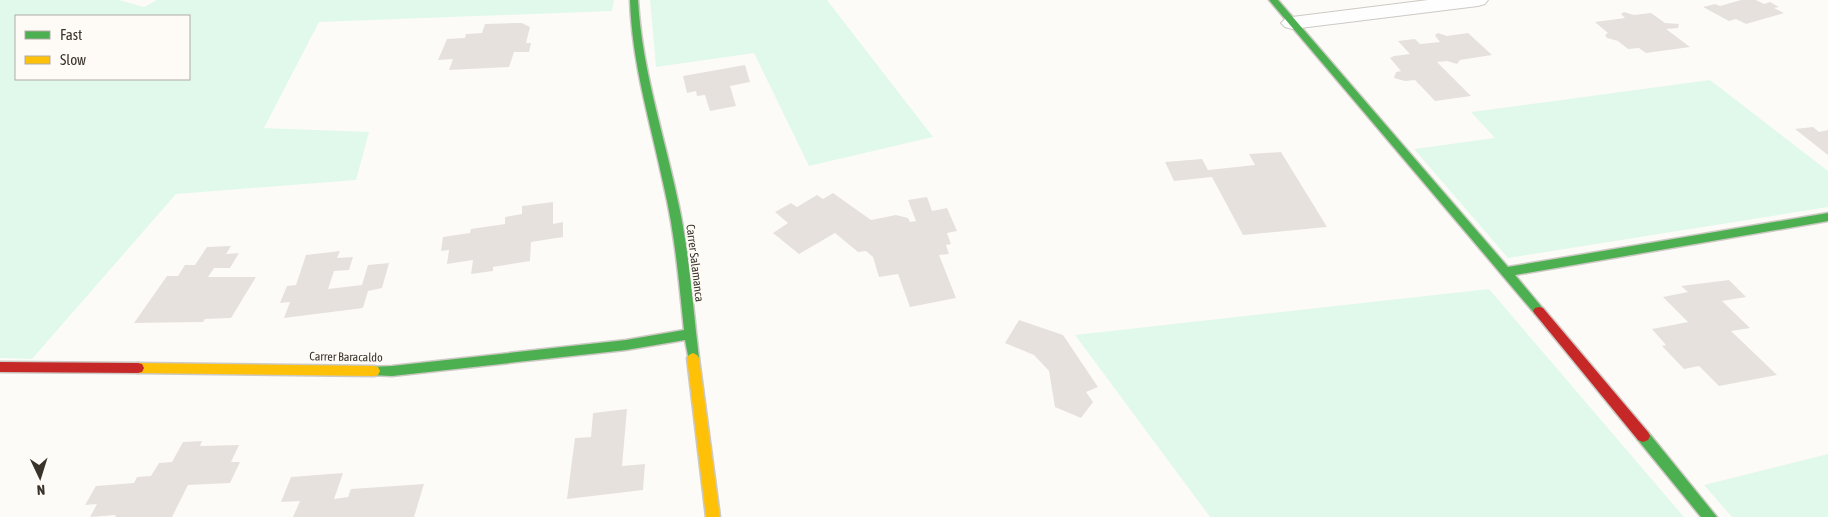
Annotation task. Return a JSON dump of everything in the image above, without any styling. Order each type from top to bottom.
[{"type":"street","name":"Carrer Salamanca","points":[[634,0],[642,80],[659,139],[674,214],[714,517]]},
{"type":"street","points":[[1272,0],[1506,272],[1710,517]]},
{"type":"street","points":[[1292,23],[1478,0]]},
{"type":"street","points":[[1506,272],[1828,217]]},
{"type":"street","name":"Carrer Baracaldo","points":[[0,367],[392,371],[626,346],[690,334]]},
{"type":"green space","points":[[0,0],[119,0],[144,7],[157,0],[614,0],[612,11],[319,22],[264,128],[369,132],[356,180],[176,194],[32,359],[0,358]]},
{"type":"green space","points":[[650,0],[827,0],[933,137],[809,166],[754,53],[656,67]]},
{"type":"green space","points":[[1710,80],[1828,171],[1828,207],[1508,258],[1414,149],[1495,138],[1471,112]]},
{"type":"green space","points":[[1489,289],[1684,517],[1210,517],[1075,335]]},
{"type":"green space","points":[[1828,454],[1828,517],[1732,517],[1704,485]]},
{"type":"building","points":[[1741,0],[1756,0],[1764,4],[1770,2],[1779,7],[1774,8],[1784,13],[1746,24],[1736,19],[1729,21],[1703,7],[1715,4],[1720,6]]},
{"type":"building","points":[[1624,12],[1634,15],[1651,13],[1665,23],[1679,24],[1678,28],[1666,29],[1690,47],[1646,53],[1639,48],[1628,49],[1618,41],[1607,38],[1605,35],[1608,33],[1595,22],[1625,18],[1621,14]]},
{"type":"building","points":[[522,23],[530,27],[526,43],[531,43],[529,52],[514,52],[509,67],[449,70],[453,59],[438,60],[447,39],[465,38],[466,34],[482,33],[485,24]]},
{"type":"building","points":[[1438,33],[1447,36],[1468,33],[1492,55],[1460,60],[1457,64],[1447,61],[1437,62],[1471,96],[1435,101],[1415,80],[1405,81],[1394,78],[1396,72],[1401,71],[1390,58],[1410,54],[1398,41],[1415,39],[1420,44],[1440,42],[1435,35]]},
{"type":"building","points":[[745,65],[750,82],[730,86],[736,106],[710,111],[705,95],[697,96],[696,91],[687,93],[683,76]]},
{"type":"building","points":[[1813,127],[1819,132],[1828,130],[1828,155],[1795,129]]},
{"type":"building","points":[[1281,152],[1327,227],[1243,235],[1212,177],[1174,181],[1165,162],[1202,159],[1208,170],[1255,165],[1249,154]]},
{"type":"building","points":[[833,193],[871,220],[896,215],[908,218],[910,222],[916,221],[908,200],[927,197],[932,211],[947,208],[957,231],[947,233],[951,244],[946,245],[949,254],[939,255],[956,298],[910,307],[898,274],[879,277],[873,257],[866,251],[858,252],[835,233],[799,254],[773,233],[788,223],[775,212],[791,203],[797,207],[817,195],[823,199]]},
{"type":"building","points":[[553,202],[553,224],[563,222],[563,237],[531,242],[530,261],[493,267],[493,271],[471,274],[473,260],[447,264],[449,250],[441,251],[443,237],[470,233],[471,229],[505,224],[505,217],[522,214],[522,206]]},
{"type":"building","points":[[231,246],[226,254],[239,253],[230,268],[214,268],[208,277],[256,277],[231,318],[205,319],[203,322],[134,323],[167,276],[178,276],[185,265],[195,265],[207,247]]},
{"type":"building","points":[[340,251],[337,258],[353,257],[349,270],[334,271],[328,289],[362,285],[368,265],[389,263],[382,288],[368,291],[363,308],[284,318],[290,302],[280,303],[287,286],[296,285],[306,255]]},
{"type":"building","points":[[1729,280],[1746,297],[1722,301],[1750,328],[1731,331],[1777,375],[1719,386],[1699,366],[1684,369],[1662,346],[1666,345],[1652,329],[1688,322],[1663,297],[1688,292],[1681,286]]},
{"type":"building","points":[[1019,320],[1063,335],[1098,387],[1086,392],[1093,402],[1081,418],[1055,407],[1049,371],[1034,355],[1005,343]]},
{"type":"building","points":[[627,409],[622,466],[645,464],[643,490],[567,499],[575,438],[591,437],[593,413]]},
{"type":"building","points":[[202,441],[200,446],[239,445],[231,462],[240,462],[230,483],[188,485],[172,517],[115,517],[116,515],[90,517],[97,504],[85,505],[96,486],[134,483],[137,477],[151,476],[159,463],[172,462],[183,442]]},
{"type":"building","points":[[343,473],[334,499],[348,497],[351,489],[424,484],[414,517],[293,517],[300,501],[281,502],[291,477]]},
{"type":"traffic: fast","points":[[634,0],[635,27],[644,81],[675,213],[693,358]]},
{"type":"traffic: fast","points":[[1273,0],[1539,311]]},
{"type":"traffic: fast","points":[[1506,272],[1828,217]]},
{"type":"traffic: fast","points":[[374,371],[392,371],[626,345],[690,334]]},
{"type":"traffic: fast","points":[[1643,436],[1710,517]]},
{"type":"traffic: slow","points":[[693,358],[713,517]]},
{"type":"traffic: slow","points":[[138,368],[374,371]]},
{"type":"traffic: jam","points":[[1539,311],[1643,436]]},
{"type":"traffic: jam","points":[[0,367],[138,368]]}]
